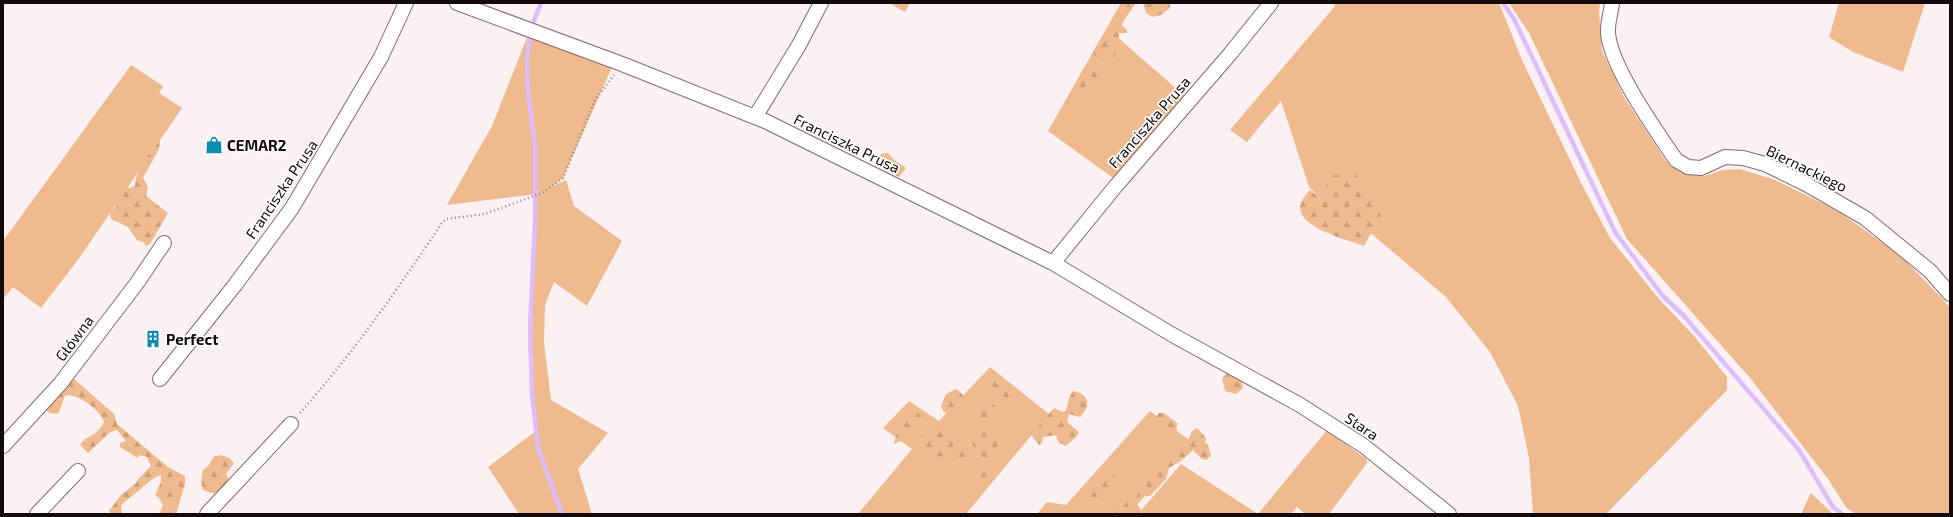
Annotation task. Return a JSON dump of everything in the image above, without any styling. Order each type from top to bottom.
[{"type":"street","name":"Franciszka Prusa","points":[[160,379],[235,284],[292,208],[381,57],[406,3]]},
{"type":"street","name":"Franciszka Prusa","points":[[457,3],[622,64],[755,117],[1053,263],[1172,334],[1249,376]]},
{"type":"street","points":[[755,117],[821,3]]},
{"type":"street","name":"Franciszka Prusa","points":[[1053,263],[1115,187],[1230,54],[1271,3]]},
{"type":"street","name":"Biernackiego","points":[[1612,3],[1608,31],[1610,46],[1617,66],[1676,160],[1688,167],[1701,168],[1725,157],[1743,158],[1772,168],[1865,218],[1930,271],[1950,294]]},
{"type":"street","name":"Główna","points":[[3,446],[60,384],[137,283],[164,243]]},
{"type":"street","name":"Stara","points":[[1249,376],[1364,446],[1449,514]]},
{"type":"street","points":[[207,514],[290,424]]},
{"type":"street","points":[[36,514],[78,471]]},
{"type":"path","points":[[290,424],[339,368],[377,318],[446,219],[485,214],[542,193],[563,178],[595,100],[622,64]]},
{"type":"green space","points":[[889,3],[910,3],[905,12]]},
{"type":"green space","points":[[1121,3],[1133,3],[1116,36],[1186,97],[1116,180],[1048,131]]},
{"type":"green space","points":[[1128,3],[1136,3],[1121,24],[1127,30],[1127,33],[1119,33],[1119,44],[1113,60],[1097,59],[1096,63],[1101,71],[1099,78],[1088,94],[1080,94],[1078,81],[1084,67],[1091,66],[1096,56],[1093,52],[1104,33],[1112,29]]},
{"type":"green space","points":[[1143,3],[1170,3],[1170,8],[1161,15],[1152,17],[1146,13]]},
{"type":"green space","points":[[1334,3],[1499,3],[1522,60],[1582,185],[1610,238],[1659,299],[1695,337],[1727,377],[1727,390],[1606,514],[1533,514],[1529,458],[1518,406],[1490,352],[1446,297],[1373,235],[1321,199],[1309,187],[1281,101],[1247,142],[1230,130],[1335,6]]},
{"type":"green space","points":[[1509,3],[1600,3],[1599,12],[1602,51],[1625,99],[1666,161],[1683,173],[1705,176],[1722,170],[1740,169],[1775,180],[1820,202],[1842,214],[1901,256],[1950,307],[1950,514],[1855,514],[1846,507],[1828,479],[1751,379],[1627,239],[1529,33]]},
{"type":"green space","points":[[1839,3],[1925,3],[1903,72],[1853,52],[1829,37]]},
{"type":"green space","points":[[528,35],[612,67],[563,178],[551,187],[566,180],[574,206],[622,241],[587,306],[554,282],[545,305],[544,343],[551,400],[608,433],[578,469],[592,514],[519,514],[488,467],[536,431],[531,355],[535,195],[537,194],[447,205],[492,126]]},
{"type":"green space","points":[[131,65],[163,86],[159,93],[182,108],[80,257],[41,308],[13,287],[3,299],[3,241]]},
{"type":"green space","points":[[160,141],[159,149],[143,178],[148,187],[146,196],[168,213],[150,244],[146,246],[143,242],[137,240],[128,227],[111,219],[110,213],[116,206],[122,190],[135,186],[140,168]]},
{"type":"green space","points":[[888,153],[894,160],[906,168],[899,177],[886,170],[884,164],[879,163],[877,158],[881,154]]},
{"type":"green space","points":[[1354,170],[1381,215],[1364,246],[1336,237],[1315,227],[1307,221],[1302,214],[1300,206],[1310,190],[1325,202],[1327,177]]},
{"type":"green space","points":[[990,367],[1049,414],[966,514],[858,514],[912,449],[883,428],[909,401],[939,421]]},
{"type":"green space","points":[[1228,373],[1241,378],[1243,388],[1236,394],[1225,391],[1222,378]]},
{"type":"green space","points":[[73,378],[114,414],[117,424],[168,467],[185,476],[185,484],[176,514],[159,514],[163,505],[159,498],[155,495],[161,482],[161,475],[154,478],[121,505],[122,514],[110,514],[109,511],[121,495],[136,483],[151,466],[147,457],[140,455],[138,458],[120,447],[120,443],[126,441],[117,430],[109,433],[88,453],[80,445],[98,431],[104,422],[99,413],[82,399],[70,395],[65,396],[58,414],[50,413],[45,408]]},
{"type":"green space","points":[[993,380],[1006,389],[1011,400],[1002,402],[995,398],[992,384]]},
{"type":"green space","points":[[956,389],[965,398],[966,407],[965,410],[956,410],[952,416],[943,411],[941,406],[946,394]]},
{"type":"green space","points":[[1073,391],[1083,395],[1087,401],[1086,409],[1080,417],[1069,414],[1067,422],[1079,432],[1078,435],[1066,446],[1058,442],[1056,435],[1043,437],[1042,443],[1039,445],[1031,435],[1054,408],[1063,412],[1066,411],[1069,398]]},
{"type":"green space","points":[[989,402],[995,405],[995,410],[987,417],[981,417],[978,414],[983,406]]},
{"type":"green space","points":[[1150,411],[1192,442],[1129,514],[1037,514],[1047,502],[1066,505]]},
{"type":"green space","points":[[915,412],[921,415],[921,421],[916,434],[894,444],[896,435],[909,417]]},
{"type":"green space","points":[[1159,413],[1164,413],[1177,423],[1176,433],[1167,436],[1157,426],[1157,422],[1154,419]]},
{"type":"green space","points":[[987,428],[997,430],[999,438],[995,456],[984,457],[977,454],[975,451],[971,436],[978,430]]},
{"type":"green space","points":[[1197,428],[1206,438],[1205,443],[1208,444],[1211,456],[1206,460],[1202,459],[1193,450],[1181,461],[1169,468],[1166,479],[1150,496],[1136,497],[1152,470],[1165,460],[1162,454],[1188,440],[1192,431]]},
{"type":"green space","points":[[936,430],[946,431],[953,435],[953,446],[962,452],[972,452],[971,465],[965,465],[963,460],[957,457],[935,456],[921,453],[916,442],[921,434],[927,440],[934,436]]},
{"type":"green space","points":[[1327,430],[1366,459],[1367,463],[1329,514],[1305,514],[1297,507],[1291,514],[1258,514]]},
{"type":"green space","points":[[221,455],[229,458],[234,463],[226,474],[230,481],[221,492],[211,493],[203,490],[201,482],[203,470],[209,465],[213,457]]},
{"type":"green space","points":[[1181,464],[1258,514],[1138,514]]},
{"type":"green space","points":[[1106,467],[1110,469],[1115,477],[1109,486],[1113,495],[1111,499],[1103,495],[1100,496],[1101,503],[1087,498],[1092,489],[1097,492],[1102,483],[1099,476]]},
{"type":"green space","points":[[976,468],[981,476],[985,469],[987,469],[991,480],[989,485],[971,480],[971,475]]},
{"type":"green space","points":[[1811,493],[1833,514],[1801,514]]},
{"type":"green space","points":[[1125,499],[1129,507],[1136,503],[1142,511],[1140,514],[1115,514],[1115,503]]},
{"type":"waterway","points":[[541,3],[531,28],[527,57],[528,92],[535,145],[535,220],[530,329],[532,394],[538,448],[562,514]]},
{"type":"waterway","points":[[1503,3],[1514,19],[1615,232],[1662,295],[1683,315],[1799,450],[1833,507],[1842,514]]},
{"type":"place","name":"CEMAR2","points":[[214,145]]},
{"type":"place","name":"Perfect","points":[[153,339]]}]
